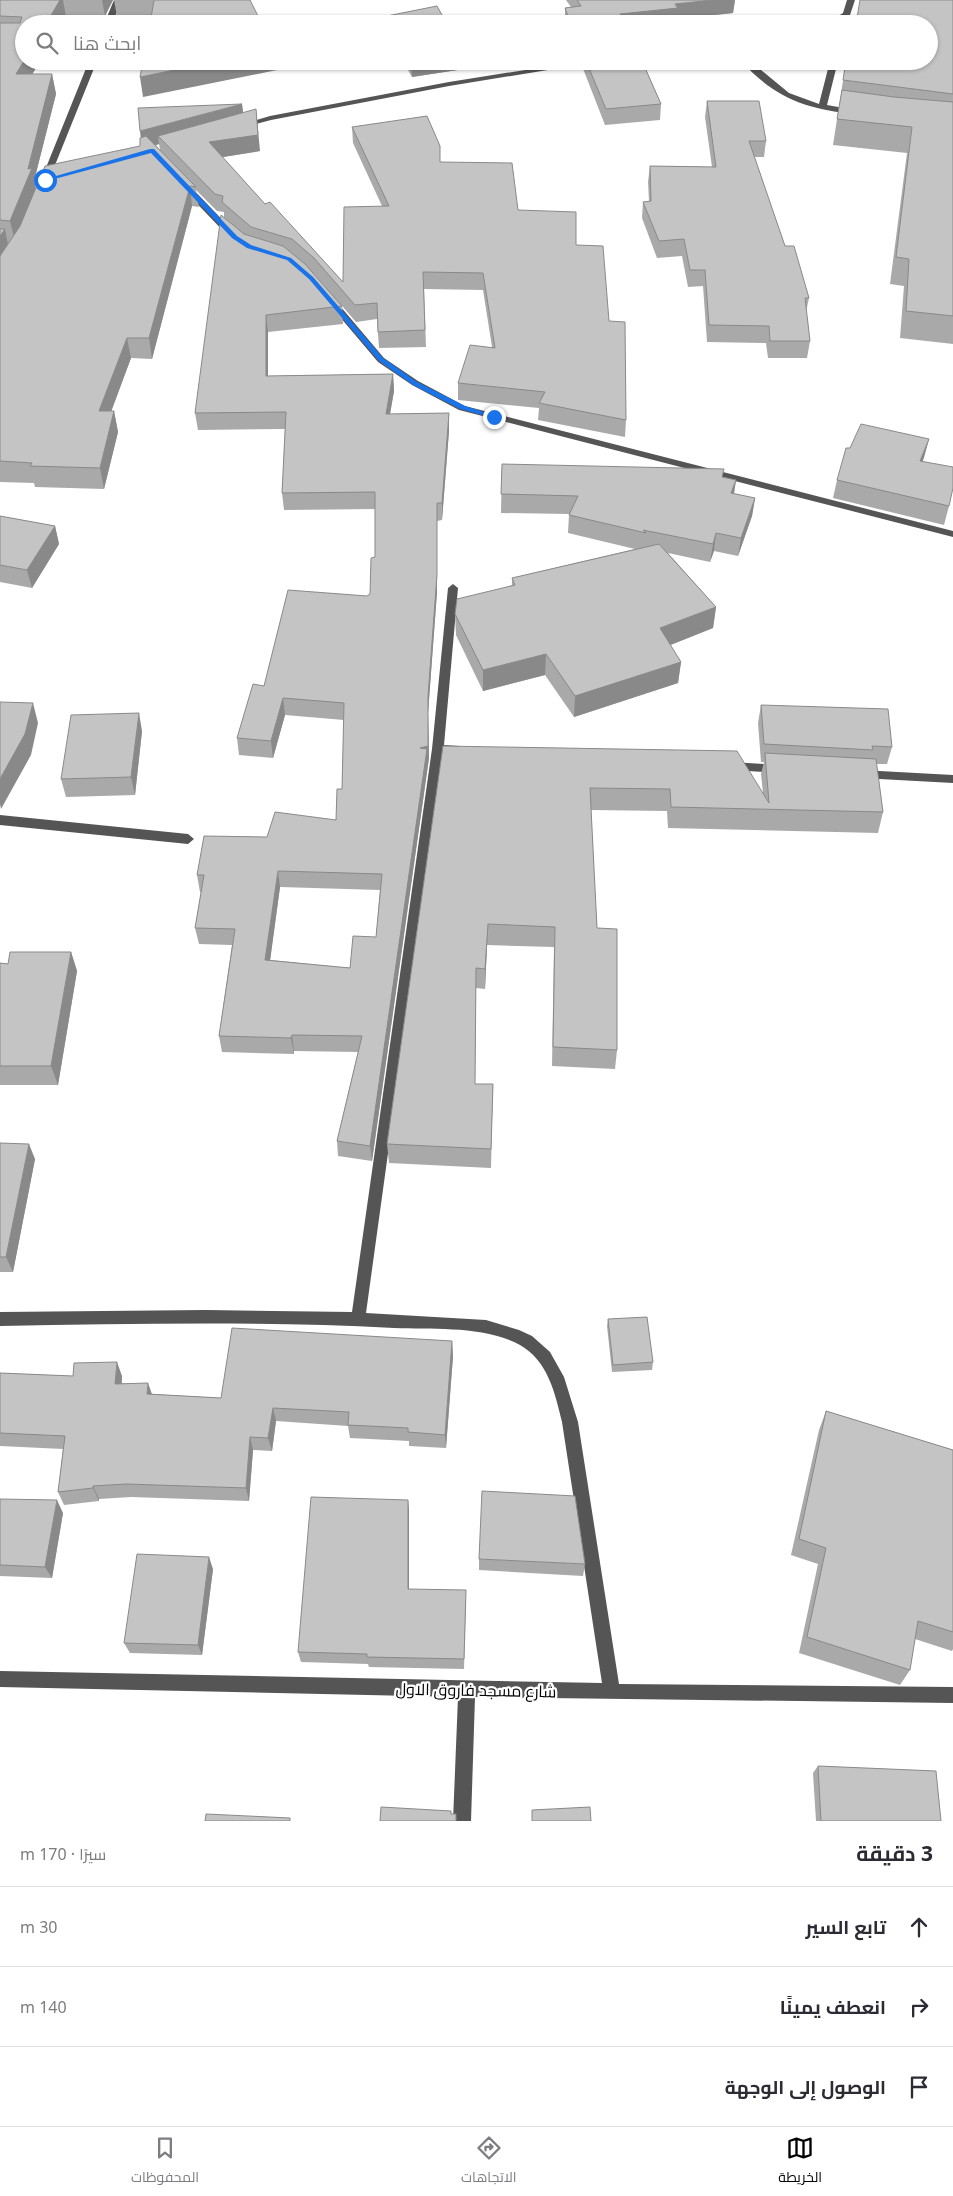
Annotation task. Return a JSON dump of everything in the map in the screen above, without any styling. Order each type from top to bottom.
[{"type":"street","points":[[112,15],[118,0]]},
{"type":"street","points":[[845,15],[851,0]]},
{"type":"street","points":[[47,182],[90,70]]},
{"type":"street","points":[[234,128],[270,118],[449,84],[540,70]]},
{"type":"street","points":[[755,70],[776,89],[791,97],[822,108],[869,114]]},
{"type":"street","points":[[822,108],[832,70]]},
{"type":"street","points":[[179,179],[242,242]]},
{"type":"street","points":[[324,293],[381,360],[415,383],[462,408],[953,534]]},
{"type":"street","points":[[358,1319],[438,749],[453,588]]},
{"type":"street","points":[[438,749],[468,751]]},
{"type":"street","points":[[716,765],[795,770]]},
{"type":"street","points":[[844,773],[953,779]]},
{"type":"street","points":[[0,820],[188,839]]},
{"type":"street","points":[[0,1319],[358,1319],[491,1327],[527,1340],[547,1356],[558,1380],[570,1422],[612,1692]]},
{"type":"street","name":"شارع مسجد فاروق الاول","points":[[0,1680],[468,1690],[953,1695]]},
{"type":"street","points":[[462,1821],[468,1690]]},
{"type":"building","points":[[0,0],[60,0],[51,15],[0,16]]},
{"type":"building","points":[[154,0],[250,0],[258,15],[152,15]]},
{"type":"building","points":[[577,0],[713,0],[675,4],[678,8],[620,15],[568,15],[565,8],[581,6]]},
{"type":"building","points":[[860,0],[953,0],[953,94],[843,80],[845,70],[938,70],[938,15],[858,15]]},
{"type":"building","points":[[437,6],[442,15],[392,15]]},
{"type":"building","points":[[0,23],[15,23],[15,70],[18,70],[16,74],[52,74],[28,169],[32,168],[10,221],[0,220]]},
{"type":"building","points":[[141,70],[175,70],[140,77]]},
{"type":"building","points":[[590,70],[646,70],[661,104],[606,109]]},
{"type":"building","points":[[842,90],[953,102],[953,316],[906,311],[909,259],[896,257],[912,127],[837,119]]},
{"type":"building","points":[[707,101],[759,101],[766,141],[749,141],[785,246],[794,246],[809,298],[805,298],[810,341],[770,341],[769,326],[709,325],[705,270],[690,270],[684,239],[659,241],[643,202],[651,201],[650,166],[716,167]]},
{"type":"building","points":[[242,104],[140,131],[138,108]]},
{"type":"building","points":[[256,109],[258,135],[209,142],[265,204],[270,202],[343,282],[344,207],[389,206],[352,127],[427,116],[440,146],[440,162],[512,163],[518,210],[576,212],[576,245],[603,246],[609,321],[625,322],[626,420],[539,403],[545,392],[458,383],[470,345],[495,348],[483,273],[423,272],[425,330],[378,332],[377,303],[355,305],[314,258],[292,239],[251,227],[222,202],[223,196],[215,194],[158,136]]},
{"type":"building","points":[[146,136],[196,187],[190,186],[149,338],[127,338],[99,411],[114,411],[100,468],[30,466],[32,463],[0,461],[0,256],[20,226],[45,166],[140,146],[140,138]]},
{"type":"building","points":[[221,215],[244,234],[283,246],[305,264],[342,306],[266,315],[266,376],[393,374],[386,414],[449,413],[442,503],[437,503],[437,575],[428,696],[428,746],[420,748],[427,749],[370,1146],[337,1141],[362,1036],[292,1035],[291,1038],[219,1036],[235,929],[195,928],[204,875],[197,875],[204,836],[267,837],[275,812],[336,820],[337,789],[342,789],[344,703],[283,698],[271,741],[237,738],[253,684],[264,686],[288,590],[367,596],[370,594],[371,558],[375,557],[375,492],[282,493],[286,412],[195,413]],"holes":[[[278,871],[382,874],[376,937],[353,936],[350,968],[265,960]]]},
{"type":"building","points":[[0,229],[5,229],[0,236]]},
{"type":"building","points":[[861,424],[929,439],[920,461],[953,467],[953,488],[949,506],[837,480],[846,448],[850,448]]},
{"type":"building","points":[[502,464],[724,469],[722,477],[736,480],[731,493],[755,498],[741,538],[716,533],[713,544],[643,530],[646,533],[569,515],[578,496],[501,494]]},
{"type":"building","points":[[0,516],[55,526],[27,570],[0,565]]},
{"type":"building","points":[[659,544],[716,607],[660,628],[681,662],[575,696],[546,654],[483,670],[455,614],[457,599],[515,585],[512,578]]},
{"type":"building","points":[[0,702],[33,703],[25,734],[0,779]]},
{"type":"building","points":[[761,705],[888,709],[892,747],[872,746],[873,750],[764,744]]},
{"type":"building","points":[[139,713],[131,777],[61,779],[71,715]]},
{"type":"building","points":[[443,746],[737,751],[769,803],[765,753],[876,759],[883,812],[671,807],[670,789],[590,788],[597,928],[617,929],[617,1050],[553,1047],[555,927],[488,924],[485,969],[476,968],[475,1084],[493,1084],[491,1149],[387,1144]]},
{"type":"building","points":[[10,952],[71,952],[51,1066],[0,1066],[0,963],[8,964]]},
{"type":"building","points":[[0,1143],[29,1144],[6,1257],[0,1257]]},
{"type":"building","points":[[647,1317],[653,1362],[613,1365],[608,1319]]},
{"type":"building","points":[[232,1328],[452,1341],[445,1435],[408,1432],[408,1428],[348,1425],[349,1412],[273,1408],[268,1438],[250,1437],[246,1488],[126,1484],[93,1486],[93,1488],[58,1492],[65,1436],[0,1433],[0,1373],[73,1376],[74,1363],[117,1362],[115,1384],[148,1383],[147,1394],[221,1398]]},
{"type":"building","points":[[826,1411],[953,1450],[953,1632],[918,1621],[910,1670],[807,1637],[826,1548],[799,1539]]},
{"type":"building","points":[[482,1491],[575,1496],[585,1564],[479,1559]]},
{"type":"building","points":[[311,1497],[408,1500],[408,1589],[466,1590],[464,1659],[367,1657],[367,1654],[298,1652]]},
{"type":"building","points":[[0,1499],[57,1500],[45,1567],[0,1565]]},
{"type":"building","points":[[137,1554],[209,1557],[198,1645],[124,1643]]},
{"type":"building","points":[[818,1766],[936,1771],[941,1821],[821,1821]]},
{"type":"building","points":[[381,1807],[451,1811],[451,1814],[456,1814],[456,1821],[380,1821]]},
{"type":"building","points":[[590,1807],[591,1821],[532,1821],[532,1810]]},
{"type":"building","points":[[206,1814],[290,1818],[290,1821],[205,1821]]},
{"type":"route","points":[[45,180],[152,151],[234,237],[249,247],[289,259],[311,278],[381,360],[415,383],[462,408],[494,417]]}]
